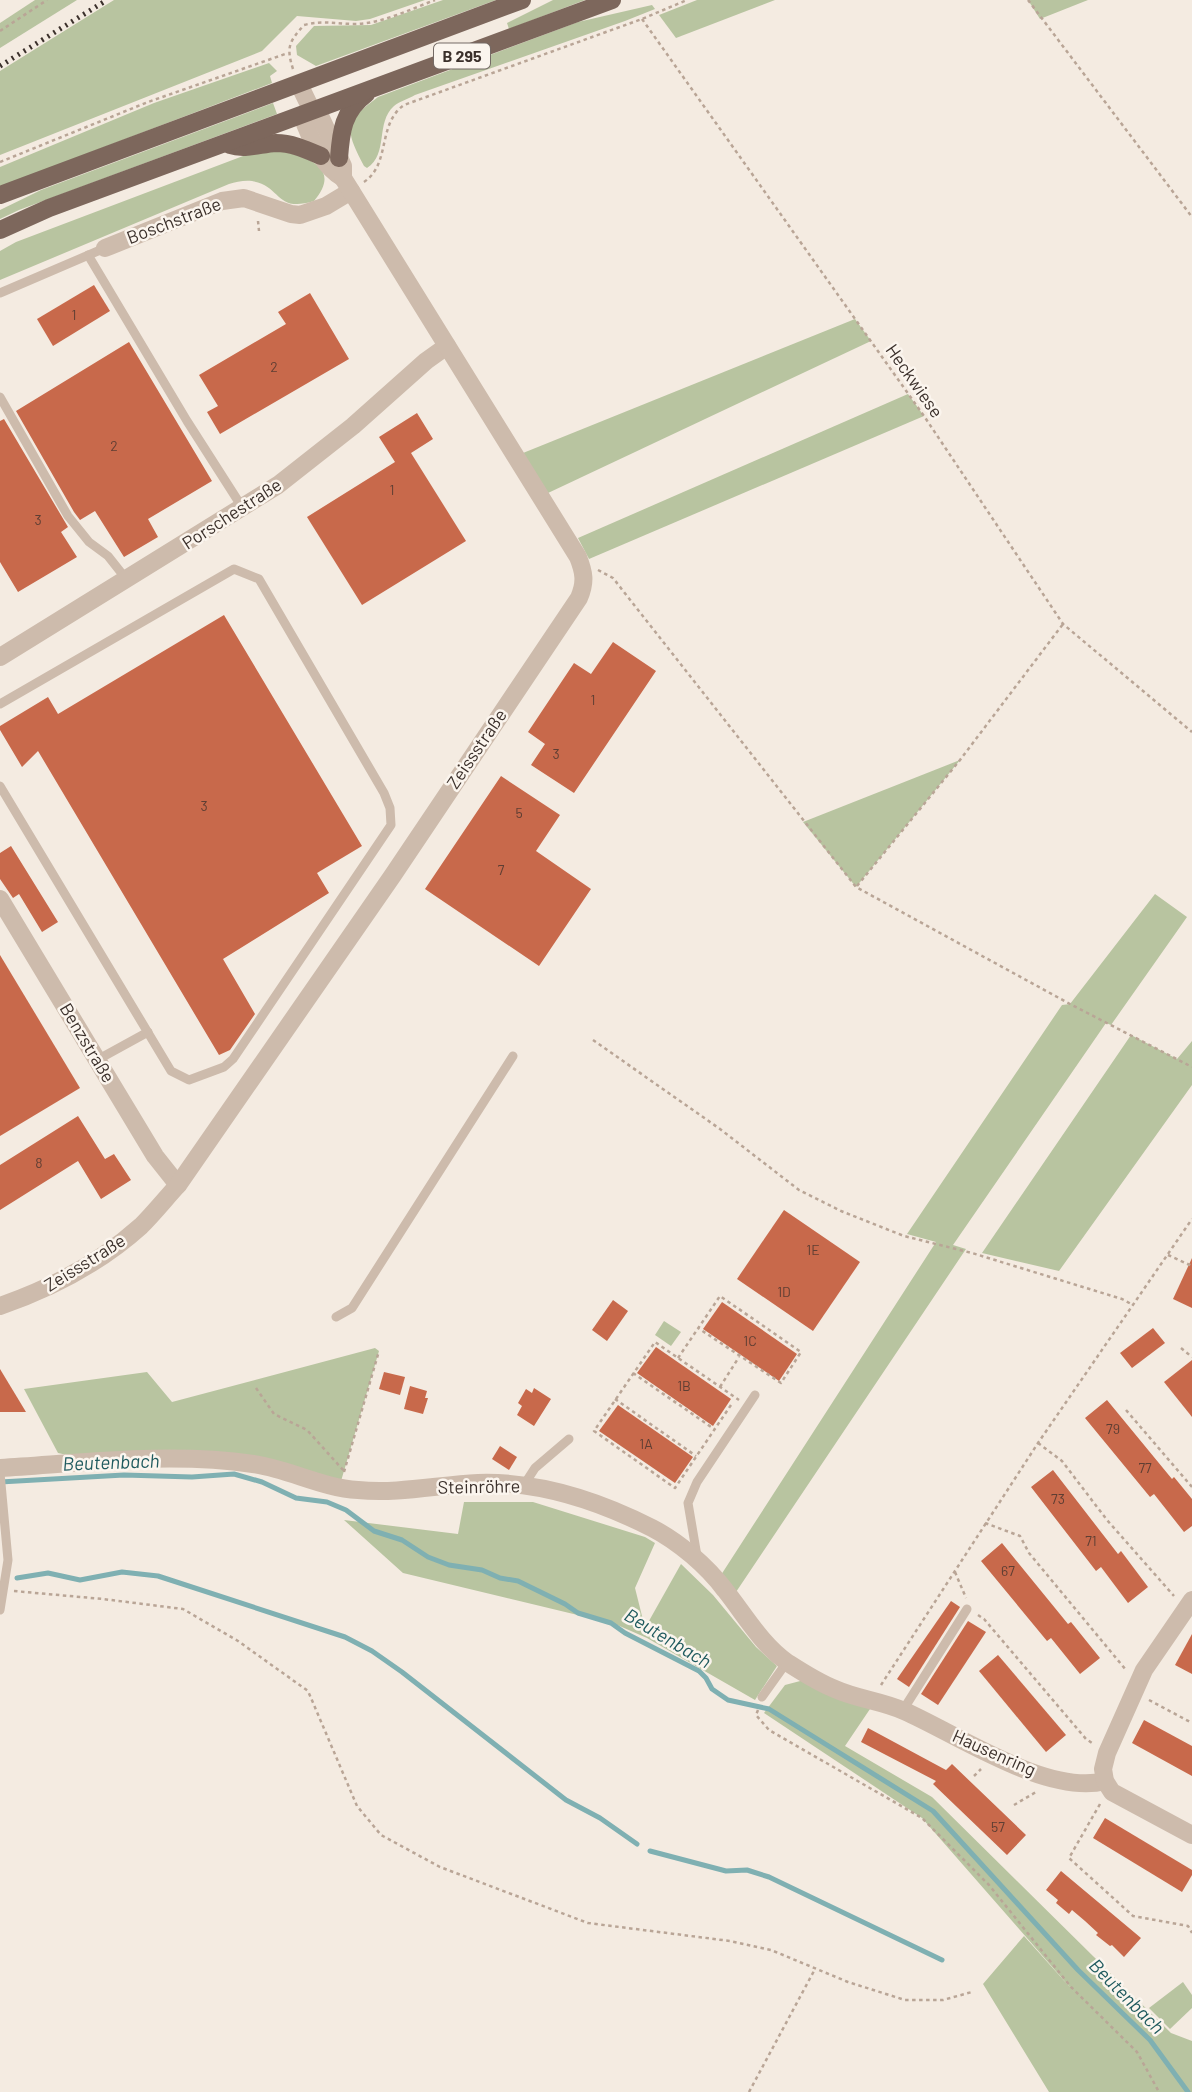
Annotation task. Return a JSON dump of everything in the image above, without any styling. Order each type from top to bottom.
[{"type":"main road","name":"B 295","points":[[0,195],[522,0]]},
{"type":"main road","name":"B 295","points":[[0,230],[49,208],[612,0]]},
{"type":"main road","points":[[227,143],[239,148],[278,143],[330,157],[346,115],[372,89]]},
{"type":"street","points":[[299,84],[312,111],[321,118],[332,172],[347,184],[391,265],[447,346],[578,556],[584,570]]},
{"type":"street","name":"Boschstraße","points":[[96,251],[222,201],[244,198],[300,215],[326,206],[347,184]]},
{"type":"street","name":"Porschestraße","points":[[0,657],[278,485],[447,346]]},
{"type":"street","name":"Zeissstraße","points":[[0,1306],[36,1294],[72,1276],[108,1253],[143,1224],[177,1185],[393,875],[579,598],[584,585],[584,570]]},
{"type":"street","name":"Benzstraße","points":[[0,899],[155,1156],[177,1185]]},
{"type":"street","name":"Steinröhre","points":[[0,1472],[152,1460],[209,1461],[255,1464],[342,1480],[361,1491],[480,1483],[524,1485],[549,1490],[622,1515],[655,1530],[698,1561],[723,1586],[764,1643],[787,1662],[835,1690],[887,1705]]},
{"type":"street","points":[[1190,1603],[1136,1687],[1107,1752],[1103,1769],[1109,1786],[1192,1835]]},
{"type":"street","name":"Hausenring","points":[[887,1705],[1019,1767],[1079,1785],[1109,1786]]},
{"type":"lane","name":"Boschstraße","points":[[0,293],[96,251]]},
{"type":"lane","points":[[96,251],[187,421],[242,508]]},
{"type":"lane","points":[[0,397],[68,516],[89,542],[108,556],[127,580]]},
{"type":"lane","points":[[0,705],[234,569],[259,579],[384,793],[390,808],[391,825],[233,1059],[225,1067],[189,1080],[172,1071],[0,786]]},
{"type":"lane","points":[[97,1060],[148,1032]]},
{"type":"lane","points":[[336,1317],[352,1308],[513,1056]]},
{"type":"lane","points":[[698,1561],[688,1503],[697,1482],[755,1395]]},
{"type":"lane","points":[[524,1485],[535,1468],[569,1438]]},
{"type":"lane","points":[[0,1472],[8,1560],[0,1610]]},
{"type":"lane","points":[[887,1705],[967,1609]]},
{"type":"lane","points":[[762,1697],[787,1662]]},
{"type":"path","points":[[0,31],[47,0]]},
{"type":"path","points":[[299,84],[288,53],[289,45],[304,25],[371,22],[436,0]]},
{"type":"path","points":[[347,184],[369,179],[382,154],[389,120],[404,105],[642,19],[687,0]]},
{"type":"path","points":[[1028,0],[1192,217]]},
{"type":"path","name":"Heckwiese","points":[[642,19],[924,416],[1063,625],[1192,732]]},
{"type":"path","points":[[0,162],[148,102],[288,53]]},
{"type":"path","points":[[584,570],[593,568],[613,578],[856,887],[1058,998],[1192,1067]]},
{"type":"path","points":[[856,887],[960,760],[1063,625]]},
{"type":"path","points":[[593,1040],[720,1129],[799,1190],[904,1236],[972,1253],[1133,1305]]},
{"type":"path","points":[[887,1705],[955,1571],[985,1522],[1192,1219]]},
{"type":"path","points":[[1168,1255],[1192,1266]]},
{"type":"path","points":[[678,1357],[720,1296],[801,1352],[780,1383],[698,1328]]},
{"type":"path","points":[[736,1398],[675,1488],[594,1431],[655,1342],[678,1357],[736,1398],[747,1406]]},
{"type":"path","points":[[1181,1348],[1192,1357]]},
{"type":"path","points":[[342,1480],[379,1351]]},
{"type":"path","points":[[720,1387],[740,1356]]},
{"type":"path","points":[[633,1373],[715,1429]]},
{"type":"path","points":[[256,1388],[274,1414],[307,1430],[342,1480]]},
{"type":"path","points":[[615,1399],[697,1456]]},
{"type":"path","points":[[1126,1410],[1192,1488]]},
{"type":"path","points":[[1038,1443],[1062,1461],[1107,1520],[1172,1594],[1190,1603]]},
{"type":"path","points":[[985,1522],[1020,1536],[1029,1553],[1129,1674],[1136,1687],[1192,1723]]},
{"type":"path","points":[[955,1571],[968,1603],[967,1609],[984,1619],[1086,1739],[1107,1752]]},
{"type":"path","points":[[5,1590],[183,1609],[238,1640],[308,1691],[357,1806],[381,1835],[440,1867],[588,1923],[730,1941],[771,1950],[905,2000],[943,2000],[972,1992]]},
{"type":"path","points":[[756,1716],[769,1730],[922,1818],[989,1885],[1071,1987],[1137,2052],[1159,2092]]},
{"type":"path","points":[[1109,1786],[1069,1858],[1133,1916],[1188,1926],[1192,1933]]},
{"type":"path","points":[[1188,1926],[1191,1921]]},
{"type":"path","points":[[749,2092],[816,1969]]},
{"type":"green space","points":[[35,0],[77,0],[0,48],[0,23]]},
{"type":"green space","points":[[114,0],[425,0],[370,19],[356,21],[297,16],[262,51],[0,155],[0,71]]},
{"type":"green space","points":[[443,0],[496,0],[316,66],[297,55],[296,46],[314,26],[371,25]]},
{"type":"green space","points":[[553,0],[585,0],[509,29],[507,23]]},
{"type":"green space","points":[[697,0],[775,0],[676,38],[659,15]]},
{"type":"green space","points":[[1028,0],[1088,0],[1040,19]]},
{"type":"green space","points":[[652,5],[655,9],[625,21],[399,103],[388,113],[378,155],[367,168],[364,166],[353,143],[351,127],[358,114],[378,97],[578,22]]},
{"type":"green space","points":[[269,63],[277,71],[270,76],[272,83],[0,187],[0,167],[154,103]]},
{"type":"green space","points":[[273,103],[277,114],[0,219],[0,210],[41,190]]},
{"type":"green space","points":[[276,149],[308,159],[322,171],[325,179],[314,201],[292,204],[262,184],[249,181],[229,184],[0,280],[0,251],[16,242],[251,153]]},
{"type":"green space","points":[[855,319],[871,341],[548,493],[523,453]]},
{"type":"green space","points":[[908,394],[924,416],[589,559],[578,538]]},
{"type":"green space","points":[[960,760],[856,887],[803,822]]},
{"type":"green space","points":[[1155,894],[1187,917],[1111,1025],[1106,1023],[953,1245],[966,1249],[736,1592],[721,1575],[936,1242],[907,1234],[1062,1005],[1070,1004]]},
{"type":"green space","points":[[1131,1035],[1177,1059],[1192,1041],[1192,1085],[1059,1271],[982,1253]]},
{"type":"green space","points":[[664,1321],[681,1332],[671,1346],[655,1335]]},
{"type":"green space","points":[[375,1348],[379,1351],[339,1488],[256,1460],[72,1456],[58,1453],[24,1389],[147,1372],[172,1402]]},
{"type":"green space","points":[[464,1502],[533,1502],[645,1537],[655,1543],[635,1588],[645,1628],[681,1564],[713,1595],[756,1647],[777,1666],[755,1700],[647,1638],[615,1624],[403,1573],[344,1520],[458,1534]]},
{"type":"green space","points":[[804,1680],[870,1709],[845,1746],[932,1797],[1171,2033],[1192,2041],[1192,2092],[1049,2092],[983,1984],[1024,1936],[1076,1994],[922,1818],[764,1713],[785,1685]]},
{"type":"green space","points":[[1183,1982],[1192,1995],[1192,2008],[1170,2029],[1149,2008]]},
{"type":"building","points":[[94,285],[110,311],[53,346],[37,319]]},
{"type":"building","points":[[310,293],[349,359],[220,434],[207,412],[218,406],[199,375],[286,324],[278,312]]},
{"type":"building","points":[[129,342],[212,481],[148,519],[158,537],[124,557],[95,511],[80,520],[74,512],[16,411]]},
{"type":"building","points":[[417,413],[433,439],[411,453],[466,541],[362,605],[307,517],[395,462],[379,437]]},
{"type":"building","points":[[4,419],[68,527],[61,532],[77,557],[18,592],[0,562],[0,421]]},
{"type":"building","points":[[224,615],[362,846],[317,873],[329,893],[223,959],[255,1014],[230,1050],[219,1055],[38,751],[22,767],[0,726],[48,697],[58,714]]},
{"type":"building","points":[[613,642],[656,671],[574,793],[531,765],[545,744],[528,732],[574,663],[591,674]]},
{"type":"building","points":[[501,776],[560,815],[536,851],[591,889],[539,966],[425,889]]},
{"type":"building","points":[[11,846],[58,922],[42,932],[19,894],[13,898],[0,879],[0,853]]},
{"type":"building","points":[[0,955],[80,1088],[0,1136]]},
{"type":"building","points":[[78,1116],[105,1159],[114,1154],[131,1180],[101,1199],[78,1161],[0,1210],[0,1165]]},
{"type":"building","points":[[784,1210],[860,1262],[813,1331],[737,1279]]},
{"type":"building","points":[[1192,1258],[1192,1308],[1173,1299]]},
{"type":"building","points":[[613,1300],[628,1311],[607,1341],[592,1330]]},
{"type":"building","points":[[722,1302],[797,1354],[779,1381],[703,1329]]},
{"type":"building","points":[[1153,1328],[1165,1343],[1132,1368],[1120,1353]]},
{"type":"building","points":[[656,1347],[731,1399],[713,1426],[637,1373]]},
{"type":"building","points":[[1192,1360],[1192,1417],[1164,1382]]},
{"type":"building","points":[[0,1369],[26,1412],[0,1412]]},
{"type":"building","points":[[384,1372],[405,1377],[400,1395],[379,1389]]},
{"type":"building","points":[[410,1386],[427,1391],[425,1398],[428,1398],[423,1414],[404,1409]]},
{"type":"building","points":[[534,1388],[551,1399],[534,1426],[517,1415],[522,1406],[518,1403],[526,1389],[532,1393]]},
{"type":"building","points":[[1107,1400],[1172,1479],[1174,1477],[1192,1499],[1192,1526],[1184,1532],[1154,1494],[1150,1497],[1085,1418]]},
{"type":"building","points":[[618,1405],[693,1457],[675,1483],[599,1431]]},
{"type":"building","points":[[500,1446],[517,1457],[509,1470],[492,1459]]},
{"type":"building","points":[[1053,1470],[1118,1554],[1121,1551],[1148,1587],[1128,1603],[1101,1567],[1096,1571],[1031,1487]]},
{"type":"building","points":[[1002,1543],[1068,1624],[1071,1622],[1100,1658],[1080,1674],[1051,1638],[1047,1641],[981,1561]]},
{"type":"building","points":[[951,1601],[960,1607],[909,1687],[897,1679]]},
{"type":"building","points":[[968,1621],[986,1632],[938,1705],[921,1694]]},
{"type":"building","points":[[1192,1634],[1192,1674],[1175,1665]]},
{"type":"building","points":[[998,1655],[1066,1735],[1046,1752],[979,1671]]},
{"type":"building","points":[[1144,1720],[1192,1746],[1192,1776],[1132,1743]]},
{"type":"building","points":[[868,1728],[946,1770],[952,1764],[1026,1835],[1007,1855],[933,1784],[936,1781],[861,1742]]},
{"type":"building","points":[[1105,1818],[1192,1870],[1182,1892],[1093,1838]]},
{"type":"building","points":[[1061,1871],[1141,1938],[1124,1957],[1096,1935],[1098,1933],[1072,1910],[1069,1914],[1056,1903],[1058,1900],[1046,1890]]},
{"type":"waterway","name":"Beutenbach","points":[[0,1482],[124,1475],[192,1477],[234,1474],[262,1482],[296,1498],[327,1502],[346,1510],[374,1531],[402,1540],[428,1557],[449,1565],[482,1570],[500,1578],[518,1581],[578,1613],[611,1623],[699,1671],[712,1689],[728,1700],[769,1709],[933,1811],[1078,1970],[1150,2040],[1188,2092]]},
{"type":"waterway","points":[[17,1578],[48,1573],[80,1580],[122,1572],[158,1576],[345,1637],[372,1651],[402,1672],[566,1800],[600,1818],[637,1844]]},
{"type":"waterway","points":[[650,1851],[726,1871],[747,1870],[769,1877],[942,1960]]},
{"type":"railway","points":[[0,66],[107,0]]}]
